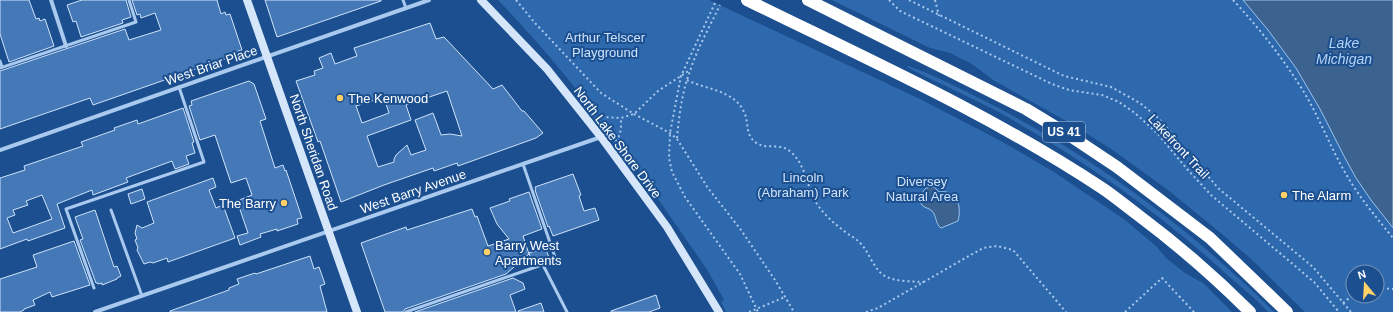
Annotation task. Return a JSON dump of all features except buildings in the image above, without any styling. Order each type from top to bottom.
[{"type":"highway","name":"US 41","points":[[747,0],[997,125],[1070,167],[1104,189],[1159,231],[1208,272],[1250,312]]},
{"type":"highway","name":"US 41","points":[[808,0],[1026,109],[1072,137],[1117,167],[1210,238],[1287,312]]},
{"type":"street","points":[[51,0],[66,46]]},
{"type":"street","name":"North Sheridan Road","points":[[247,0],[357,312]]},
{"type":"street","name":"West Briar Place","points":[[0,150],[429,0]]},
{"type":"street","name":"North Lake Shore Drive","points":[[481,0],[547,69],[601,137],[667,227],[719,312]]},
{"type":"street","name":"West Barry Avenue","points":[[96,312],[601,137]]},
{"type":"lane","points":[[0,61],[1,68],[136,22],[129,0]]},
{"type":"lane","points":[[403,0],[406,8]]},
{"type":"lane","points":[[94,288],[66,209],[204,162],[179,87]]},
{"type":"lane","points":[[406,312],[556,260],[523,164]]},
{"type":"lane","points":[[111,210],[142,296]]},
{"type":"lane","points":[[543,265],[567,312]]},
{"type":"path","points":[[516,0],[535,23],[601,93],[677,139],[708,188],[741,230],[775,280],[794,312]]},
{"type":"path","name":"Lakefront Trail","points":[[889,0],[900,11],[1052,84],[1069,90],[1102,95],[1119,102],[1135,113],[1157,133],[1187,169],[1211,194],[1314,282],[1339,312]]},
{"type":"path","name":"Lakefront Trail","points":[[909,0],[1064,76],[1079,81],[1111,87],[1140,103],[1157,117],[1218,188],[1313,267],[1351,312]]},
{"type":"path","points":[[935,0],[939,16]]},
{"type":"path","points":[[1233,0],[1256,24],[1303,90],[1346,174],[1366,205],[1393,238]]},
{"type":"path","points":[[715,3],[681,76],[670,134],[669,158],[672,172],[685,198],[740,274],[758,312]]},
{"type":"path","points":[[677,139],[678,123],[690,70],[720,5]]},
{"type":"path","points":[[596,120],[601,117],[621,118],[634,114],[658,92],[690,70]]},
{"type":"path","points":[[687,80],[699,86],[727,94],[735,99],[744,113],[748,132],[756,142],[764,146],[782,146],[791,152],[799,160],[808,186],[817,204],[830,220],[862,244],[876,268],[884,276],[898,280],[924,282]]},
{"type":"path","points":[[613,142],[619,138],[621,118]]},
{"type":"path","points":[[866,312],[878,308],[982,248],[997,246],[1013,250],[1066,312]]},
{"type":"path","points":[[1124,312],[1162,278],[1194,312]]},
{"type":"path","points":[[749,312],[785,297]]},
{"type":"green space","name":"Lincoln (Abraham) Park","points":[[498,0],[709,0],[920,99],[1001,141],[1054,172],[1125,220],[1156,246],[1166,258],[1185,273],[1203,283],[1232,312],[726,312],[721,302],[724,300],[708,271],[624,150],[618,149],[589,112],[592,109],[581,95],[534,39]]},
{"type":"green space","points":[[832,0],[1243,0],[1268,30],[1296,68],[1320,109],[1356,178],[1393,228],[1393,312],[1305,312],[1251,259],[1168,190],[1114,151],[1075,126],[993,80],[972,64],[950,53],[930,48]]},
{"type":"green space","points":[[908,66],[943,80],[1007,112],[1093,164],[1148,203],[1200,244],[1274,312],[1268,312],[1252,296],[1171,227],[1117,186],[1089,167],[1002,114],[907,67]]},
{"type":"water","name":"Lake Michigan","points":[[1243,0],[1393,0],[1393,228],[1356,178],[1320,109],[1296,68],[1268,30]]},
{"type":"water","points":[[934,187],[939,192],[950,193],[957,200],[959,210],[958,221],[941,228],[932,211],[921,204],[920,199],[924,190],[926,188]]},
{"type":"place","name":"The Kenwood","points":[[340,98]]},
{"type":"place","name":"The Alarm","points":[[1284,195]]},
{"type":"place","name":"The Barry","points":[[284,203]]},
{"type":"place","name":"Barry West Apartments","points":[[487,252]]},
{"type":"park label","name":"Arthur Telscer Playground","points":[[605,44]]},
{"type":"park label","name":"Diversey Natural Area","points":[[922,188]]}]
